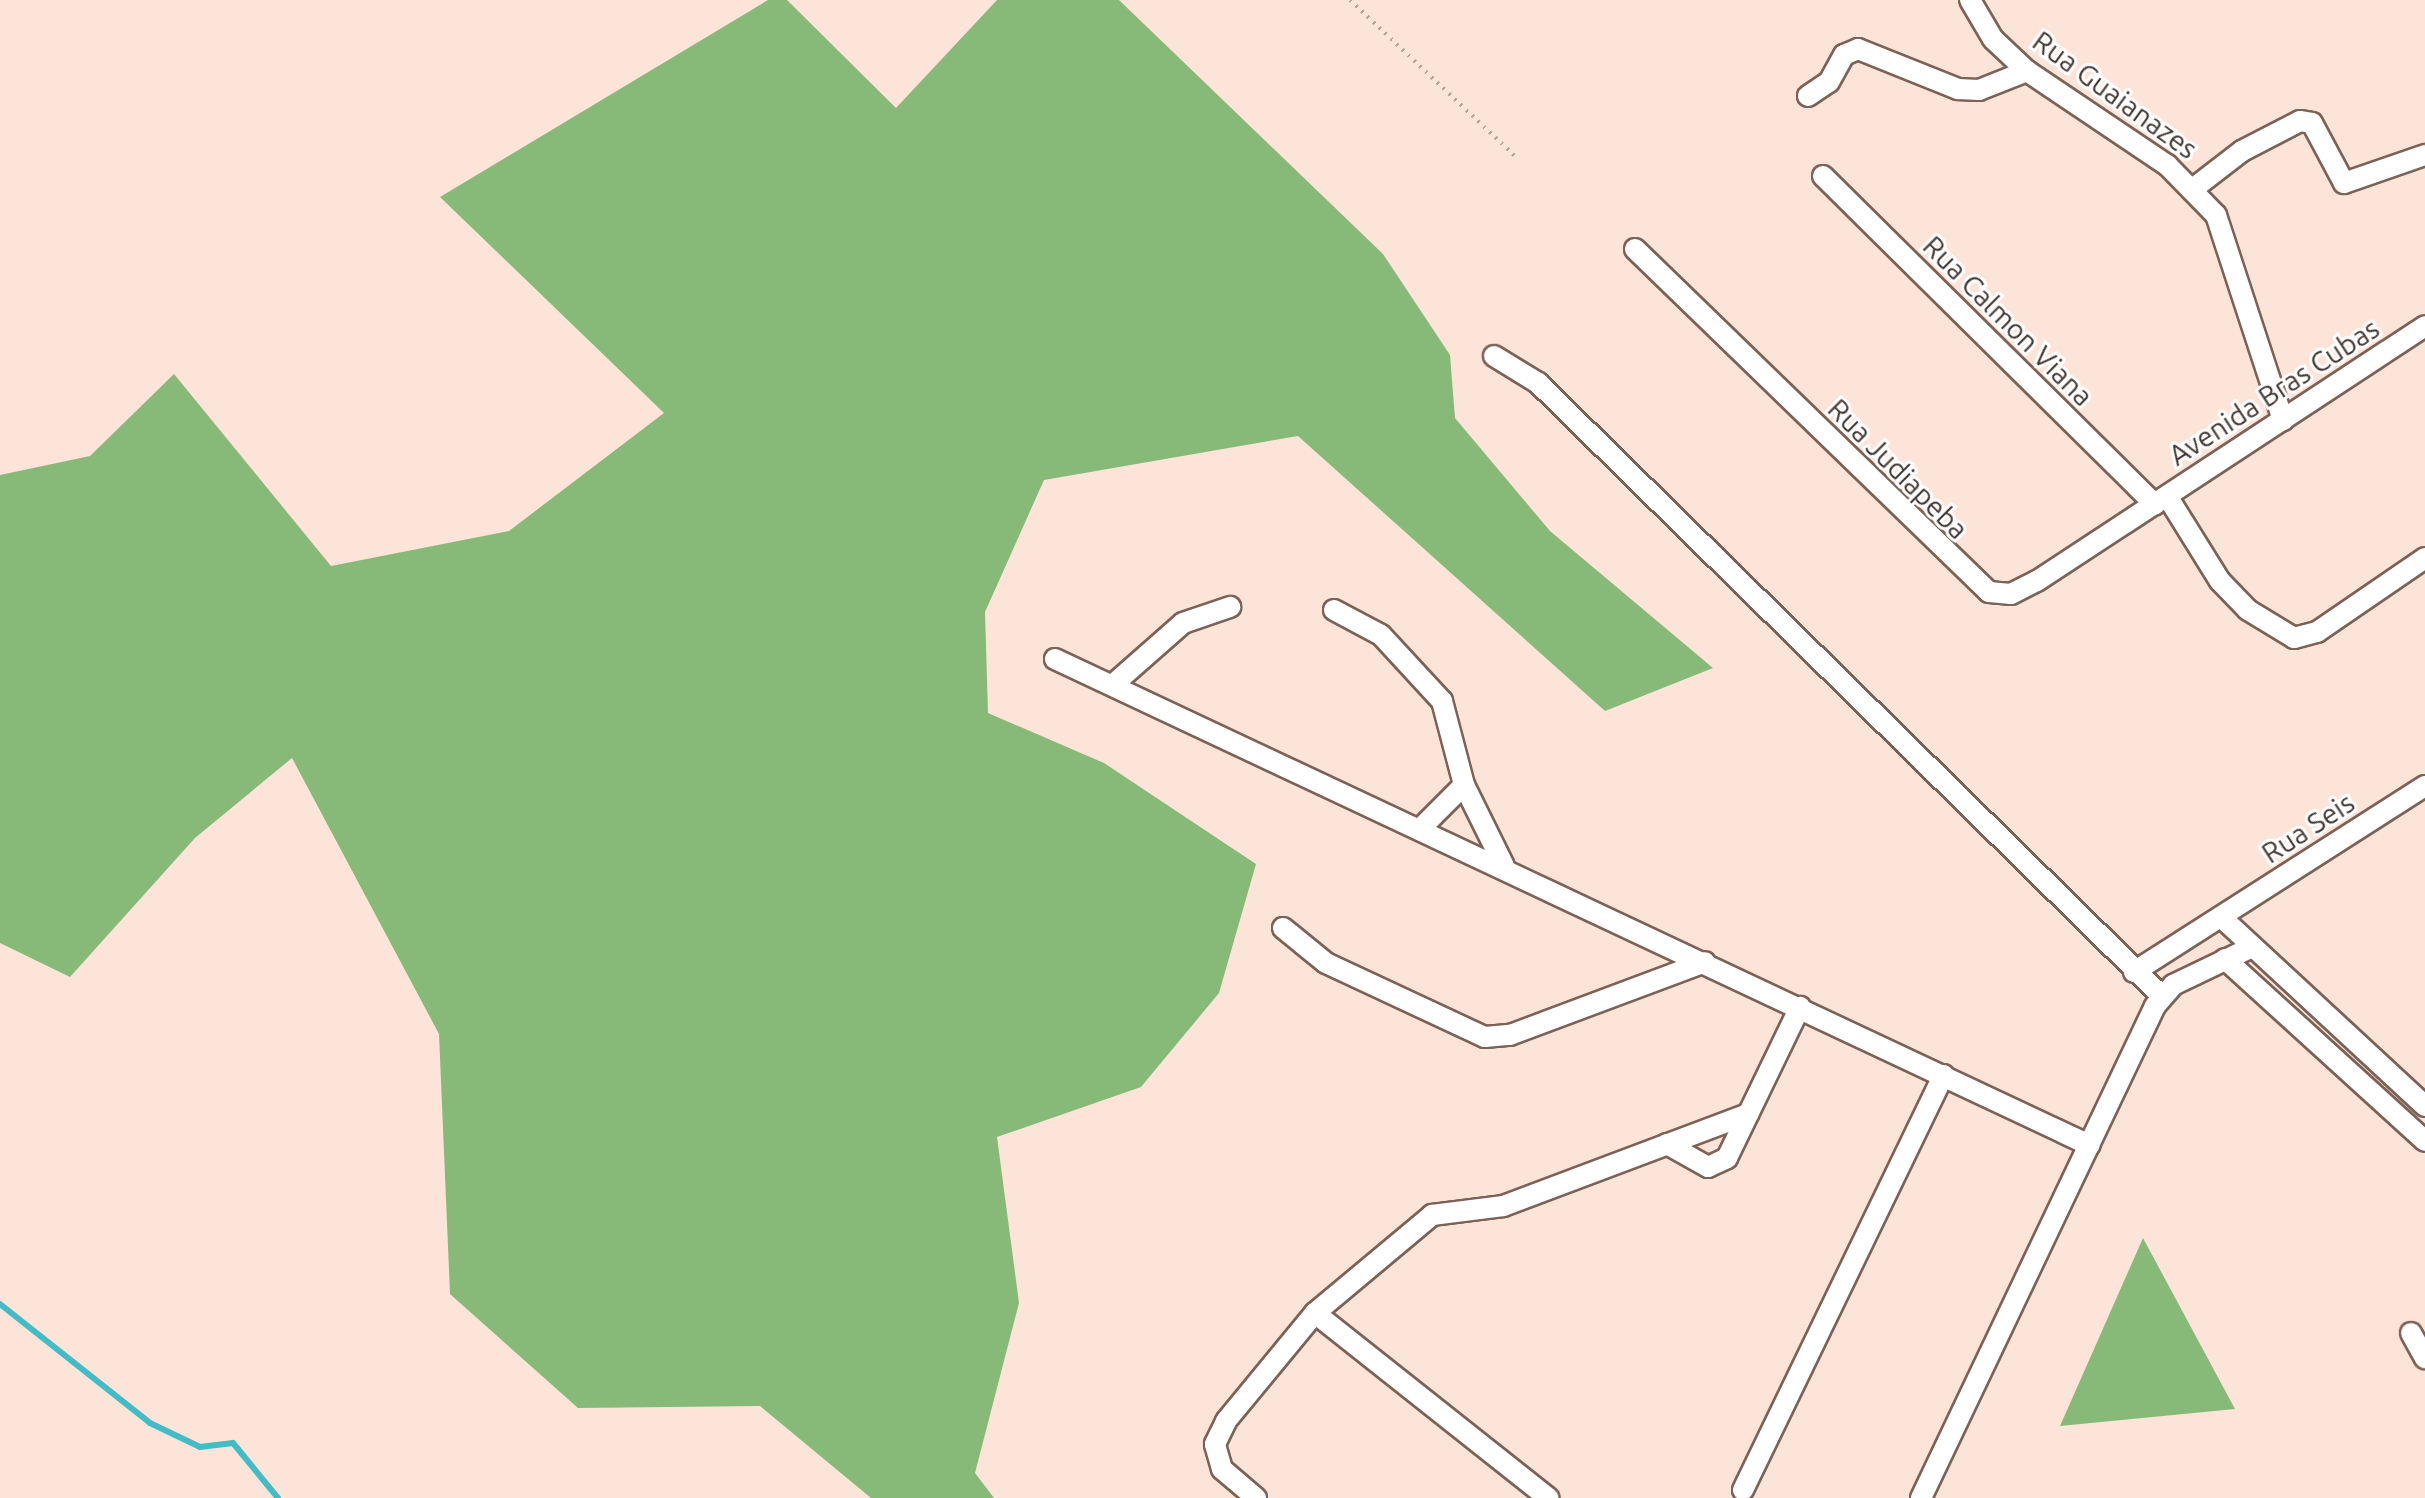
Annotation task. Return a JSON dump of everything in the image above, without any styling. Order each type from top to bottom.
[{"type":"street","name":"Rua Guaianazes","points":[[1970,0],[1993,39],[2027,71],[2194,188],[2216,215],[2235,260],[2283,420]]},
{"type":"street","points":[[1808,96],[1829,82],[1844,55],[1858,49],[1958,89],[1979,90],[2027,71]]},
{"type":"street","points":[[2194,188],[2242,151],[2300,121],[2312,123],[2344,183],[2425,155]]},
{"type":"street","name":"Rua Calmon Viana","points":[[1823,176],[2161,501],[2220,581],[2270,627],[2294,638],[2317,632],[2425,558]]},
{"type":"street","name":"Rua Judiapeba","points":[[1635,249],[1989,592],[2011,594],[2037,581],[2161,501]]},
{"type":"street","name":"Avenida Bras Cubas","points":[[2161,501],[2425,326]]},
{"type":"street","points":[[1494,356],[1538,383],[2134,972],[2162,996]]},
{"type":"street","points":[[1116,682],[1183,623],[1230,607]]},
{"type":"street","points":[[1334,610],[1381,635],[1442,701],[1464,785],[1504,866]]},
{"type":"street","points":[[1055,659],[1116,682],[2089,1145]]},
{"type":"street","points":[[1422,827],[1464,785]]},
{"type":"street","name":"Rua Seis","points":[[2134,972],[2425,786]]},
{"type":"street","points":[[2221,917],[2250,948],[2425,1106]]},
{"type":"street","points":[[1283,928],[1326,963],[1485,1037],[1510,1035],[1705,962]]},
{"type":"street","points":[[1921,1498],[2162,996],[2250,948]]},
{"type":"street","points":[[2225,959],[2425,1141]]},
{"type":"street","points":[[1667,1144],[1716,1166],[1733,1150],[1800,1007]]},
{"type":"street","points":[[1743,1490],[1944,1075]]},
{"type":"street","points":[[1256,1498],[1222,1469],[1215,1444],[1315,1313],[1432,1215],[1503,1206],[1748,1114]]},
{"type":"street","points":[[1315,1313],[1548,1498]]},
{"type":"street","points":[[2411,1333],[2425,1358]]},
{"type":"path","points":[[1350,0],[1518,159]]},
{"type":"green space","points":[[768,0],[787,0],[896,108],[997,0],[1119,0],[1383,254],[1450,355],[1455,418],[1550,531],[1713,668],[1605,711],[1298,436],[1044,480],[985,612],[988,713],[1104,763],[1256,864],[1219,993],[1141,1087],[997,1137],[1019,1303],[975,1473],[994,1498],[871,1498],[760,1406],[578,1408],[450,1294],[439,1034],[292,758],[195,838],[70,977],[0,943],[0,475],[90,456],[174,374],[331,566],[509,531],[664,413],[440,197]]},
{"type":"green space","points":[[2143,1238],[2235,1409],[2060,1426]]},
{"type":"waterway","points":[[0,1304],[150,1423],[200,1447],[233,1443],[278,1498]]}]
